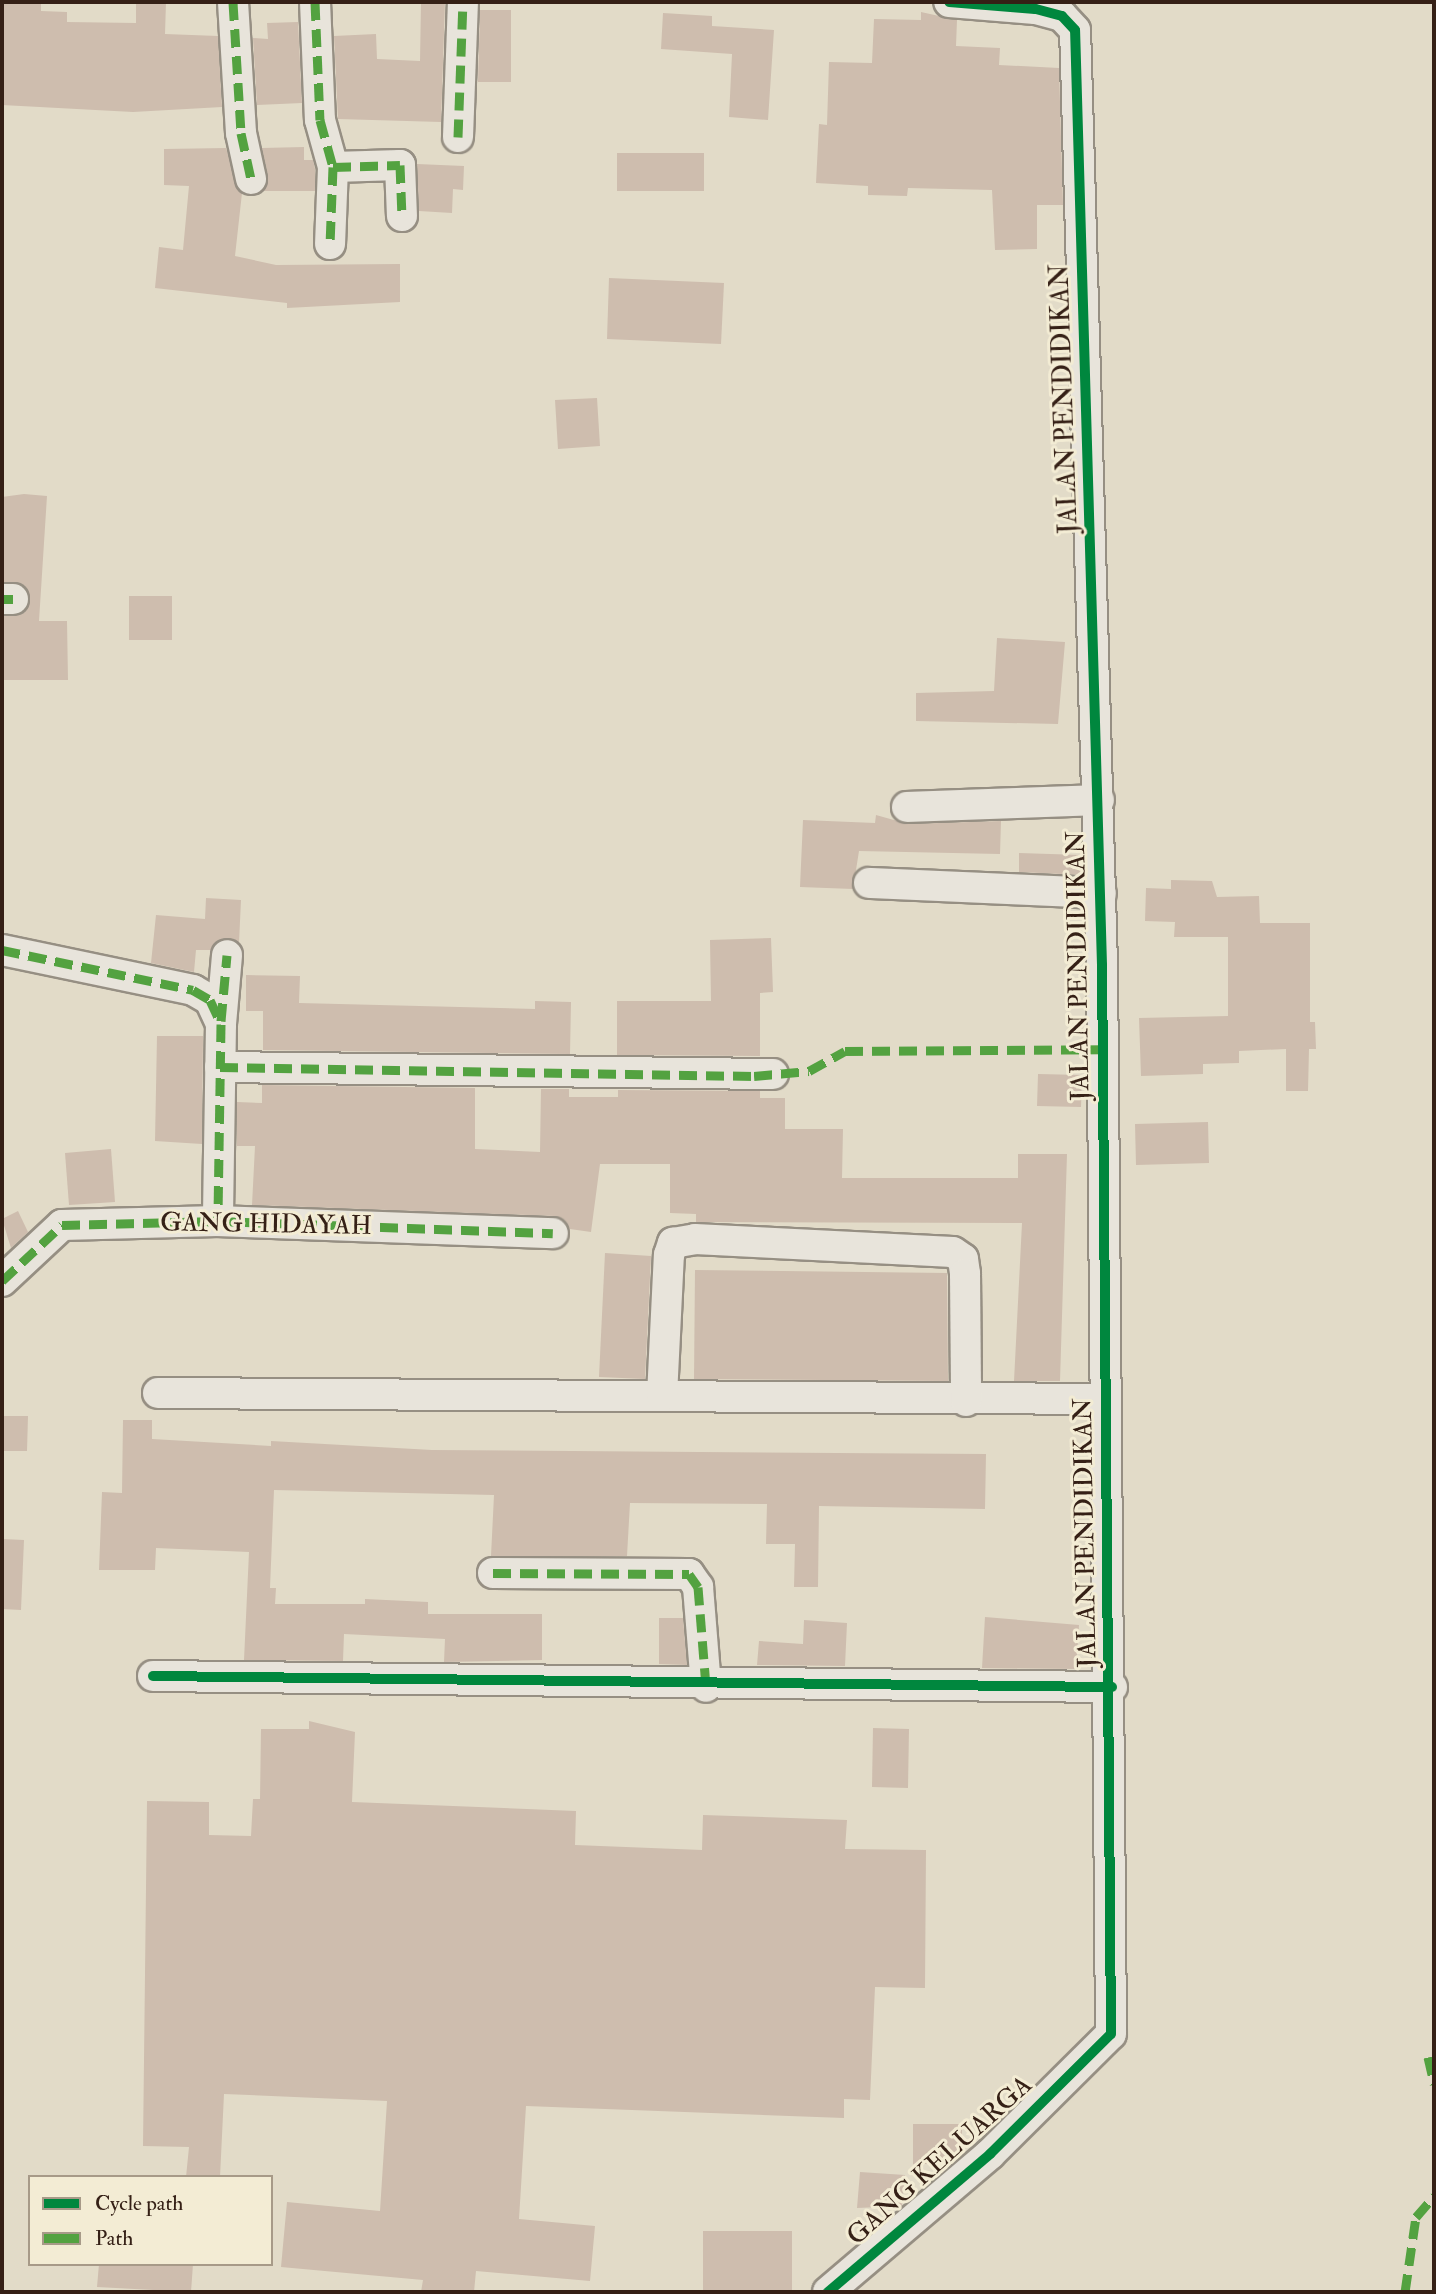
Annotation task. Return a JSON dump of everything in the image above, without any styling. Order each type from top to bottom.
[{"type":"street","points":[[233,2],[251,179]]},
{"type":"street","points":[[315,2],[320,120],[333,167],[330,244]]},
{"type":"street","points":[[458,136],[463,2]]},
{"type":"street","name":"JALAN PENDIDIKAN","points":[[949,2],[1035,9],[1062,16],[1075,30],[1101,893],[1105,1399],[1112,1687],[1111,2034]]},
{"type":"street","points":[[333,167],[400,165],[402,216]]},
{"type":"street","points":[[907,807],[1099,800]]},
{"type":"street","points":[[869,883],[1101,893]]},
{"type":"street","points":[[2,950],[192,990],[210,1000],[220,1024]]},
{"type":"street","points":[[218,1221],[220,1024],[227,955]]},
{"type":"street","points":[[220,1067],[773,1074]]},
{"type":"street","name":"GANG HIDAYAH","points":[[2,1281],[62,1225],[218,1221],[553,1233]]},
{"type":"street","points":[[662,1396],[669,1255],[673,1244],[695,1239],[953,1252],[962,1259],[965,1274],[966,1401]]},
{"type":"street","points":[[158,1393],[966,1401],[1105,1399]]},
{"type":"street","points":[[493,1573],[690,1574],[698,1587],[706,1687]]},
{"type":"street","points":[[153,1675],[706,1687],[1112,1687]]},
{"type":"street","name":"GANG KELUARGA","points":[[828,2292],[990,2154],[1111,2034]]},
{"type":"building","points":[[2,2],[41,2],[41,11],[67,12],[67,22],[136,23],[136,2],[166,2],[165,34],[218,36],[222,107],[133,112],[2,105]]},
{"type":"building","points":[[421,2],[445,2],[441,122],[338,119],[334,36],[376,34],[377,59],[420,61]]},
{"type":"building","points":[[480,10],[511,10],[511,82],[478,82]]},
{"type":"building","points":[[921,12],[957,20],[956,46],[1000,48],[999,65],[1059,68],[1063,205],[1037,205],[1037,249],[995,250],[992,190],[908,188],[907,196],[868,195],[868,186],[816,183],[819,124],[827,125],[829,62],[872,63],[874,19],[921,20]]},
{"type":"building","points":[[663,13],[712,16],[712,26],[774,30],[768,120],[729,117],[732,54],[661,49]]},
{"type":"building","points":[[298,22],[302,103],[257,105],[253,38],[268,39],[267,23]]},
{"type":"building","points":[[304,147],[304,160],[313,160],[315,191],[264,191],[268,176],[262,148]]},
{"type":"building","points":[[226,148],[242,193],[235,256],[276,265],[400,264],[400,302],[287,308],[287,303],[155,288],[159,247],[183,250],[189,186],[164,185],[164,149]]},
{"type":"building","points":[[617,153],[704,153],[704,191],[617,191]]},
{"type":"building","points":[[417,164],[464,166],[463,190],[453,189],[452,213],[419,211]]},
{"type":"building","points":[[609,278],[724,283],[721,344],[607,339]]},
{"type":"building","points":[[597,398],[600,446],[558,449],[555,400]]},
{"type":"building","points":[[24,494],[47,496],[39,621],[67,621],[68,680],[2,680],[2,616],[22,614],[30,600],[22,584],[2,582],[2,497]]},
{"type":"building","points":[[129,596],[172,596],[172,640],[129,640]]},
{"type":"building","points":[[997,638],[1065,642],[1058,724],[916,721],[916,693],[994,691]]},
{"type":"building","points":[[876,815],[908,824],[1001,821],[1000,854],[859,851],[853,889],[800,887],[803,820],[875,823]]},
{"type":"building","points":[[1019,853],[1081,855],[1082,875],[1019,872]]},
{"type":"building","points":[[1171,880],[1212,881],[1217,897],[1259,896],[1260,923],[1310,923],[1310,1022],[1315,1022],[1316,1049],[1309,1049],[1308,1091],[1286,1091],[1286,1049],[1239,1051],[1239,1063],[1203,1064],[1203,1074],[1141,1076],[1139,1018],[1228,1016],[1228,937],[1174,937],[1175,922],[1145,921],[1146,888],[1171,889]]},
{"type":"building","points":[[206,898],[241,900],[239,943],[228,938],[211,950],[196,950],[194,972],[151,963],[156,915],[205,919]]},
{"type":"building","points":[[771,938],[773,992],[760,993],[760,1056],[617,1055],[617,1001],[711,1001],[710,940]]},
{"type":"building","points":[[246,975],[300,976],[299,1003],[535,1009],[535,1001],[571,1002],[570,1054],[263,1050],[263,1011],[246,1011]]},
{"type":"building","points":[[157,1036],[203,1036],[202,1144],[155,1141]]},
{"type":"building","points":[[1038,1074],[1082,1075],[1081,1107],[1037,1106]]},
{"type":"building","points":[[262,1085],[475,1088],[475,1149],[540,1152],[541,1089],[569,1089],[569,1097],[618,1097],[618,1090],[760,1091],[760,1098],[785,1098],[785,1129],[843,1129],[842,1178],[1018,1178],[1018,1154],[1067,1154],[1060,1381],[1014,1381],[1022,1223],[696,1222],[696,1214],[670,1213],[670,1164],[600,1164],[591,1232],[570,1229],[554,1216],[252,1205],[255,1146],[237,1146],[237,1102],[262,1103]]},
{"type":"building","points":[[1208,1122],[1209,1163],[1136,1165],[1135,1124]]},
{"type":"building","points":[[111,1149],[115,1202],[69,1205],[65,1153]]},
{"type":"building","points":[[18,1211],[28,1232],[11,1248],[2,1219]]},
{"type":"building","points":[[605,1253],[651,1256],[645,1379],[599,1377]]},
{"type":"building","points":[[695,1270],[947,1273],[948,1381],[694,1379]]},
{"type":"building","points":[[2,1416],[28,1416],[27,1451],[2,1451]]},
{"type":"building","points":[[123,1420],[152,1420],[152,1439],[271,1446],[271,1441],[432,1450],[986,1454],[985,1509],[819,1506],[818,1587],[794,1587],[795,1544],[766,1544],[767,1504],[630,1503],[627,1556],[491,1556],[494,1495],[274,1490],[270,1588],[276,1588],[275,1604],[365,1604],[365,1599],[428,1602],[428,1614],[542,1614],[542,1660],[444,1662],[445,1639],[344,1634],[343,1661],[244,1660],[249,1552],[156,1548],[155,1570],[99,1570],[102,1492],[122,1493]]},
{"type":"building","points":[[2,1539],[24,1540],[21,1610],[2,1609]]},
{"type":"building","points":[[985,1617],[1079,1625],[1076,1669],[982,1668]]},
{"type":"building","points":[[659,1618],[683,1618],[687,1665],[659,1664]]},
{"type":"building","points":[[804,1620],[847,1623],[845,1666],[757,1665],[759,1641],[803,1644]]},
{"type":"building","points":[[309,1721],[355,1732],[352,1802],[576,1811],[575,1845],[702,1850],[703,1815],[847,1820],[845,1849],[926,1850],[925,1988],[875,1987],[870,2100],[844,2099],[844,2118],[526,2106],[519,2219],[595,2226],[590,2281],[476,2271],[474,2292],[421,2292],[423,2280],[281,2267],[287,2202],[380,2211],[387,2101],[224,2094],[220,2175],[186,2175],[189,2147],[143,2146],[147,1801],[209,1802],[209,1835],[251,1836],[253,1799],[260,1799],[261,1729],[309,1729]]},
{"type":"building","points":[[873,1728],[909,1729],[908,1788],[872,1787]]},
{"type":"building","points":[[913,2124],[962,2124],[962,2155],[951,2164],[913,2164]]},
{"type":"building","points":[[860,2172],[905,2175],[902,2206],[857,2208]]},
{"type":"building","points":[[703,2231],[792,2231],[792,2292],[703,2292]]},
{"type":"building","points":[[99,2266],[193,2266],[191,2292],[97,2287]]},
{"type":"marked path","points":[[233,2],[241,133],[251,179]]},
{"type":"marked path","points":[[315,2],[320,120],[333,167],[330,244]]},
{"type":"marked path","points":[[458,137],[463,2]]},
{"type":"marked path","points":[[333,167],[400,165],[402,216]]},
{"type":"marked path","points":[[2,599],[13,599]]},
{"type":"marked path","points":[[2,950],[193,990],[210,1000],[221,1024],[218,1221]]},
{"type":"marked path","points":[[221,1021],[227,955]]},
{"type":"marked path","points":[[220,1067],[754,1076],[809,1071],[845,1051],[1104,1049]]},
{"type":"marked path","points":[[2,1281],[62,1225],[218,1221],[553,1233]]},
{"type":"marked path","points":[[493,1573],[689,1574],[698,1587],[706,1687]]},
{"type":"marked path","points":[[1428,2057],[1434,2084]]},
{"type":"marked path","points":[[1405,2292],[1416,2217],[1434,2196]]},
{"type":"cycle path","points":[[828,2292],[990,2154],[1111,2034],[1102,965],[1075,30],[1062,16],[1035,9],[949,2]]},
{"type":"cycle path","points":[[153,1676],[1112,1687]]}]
